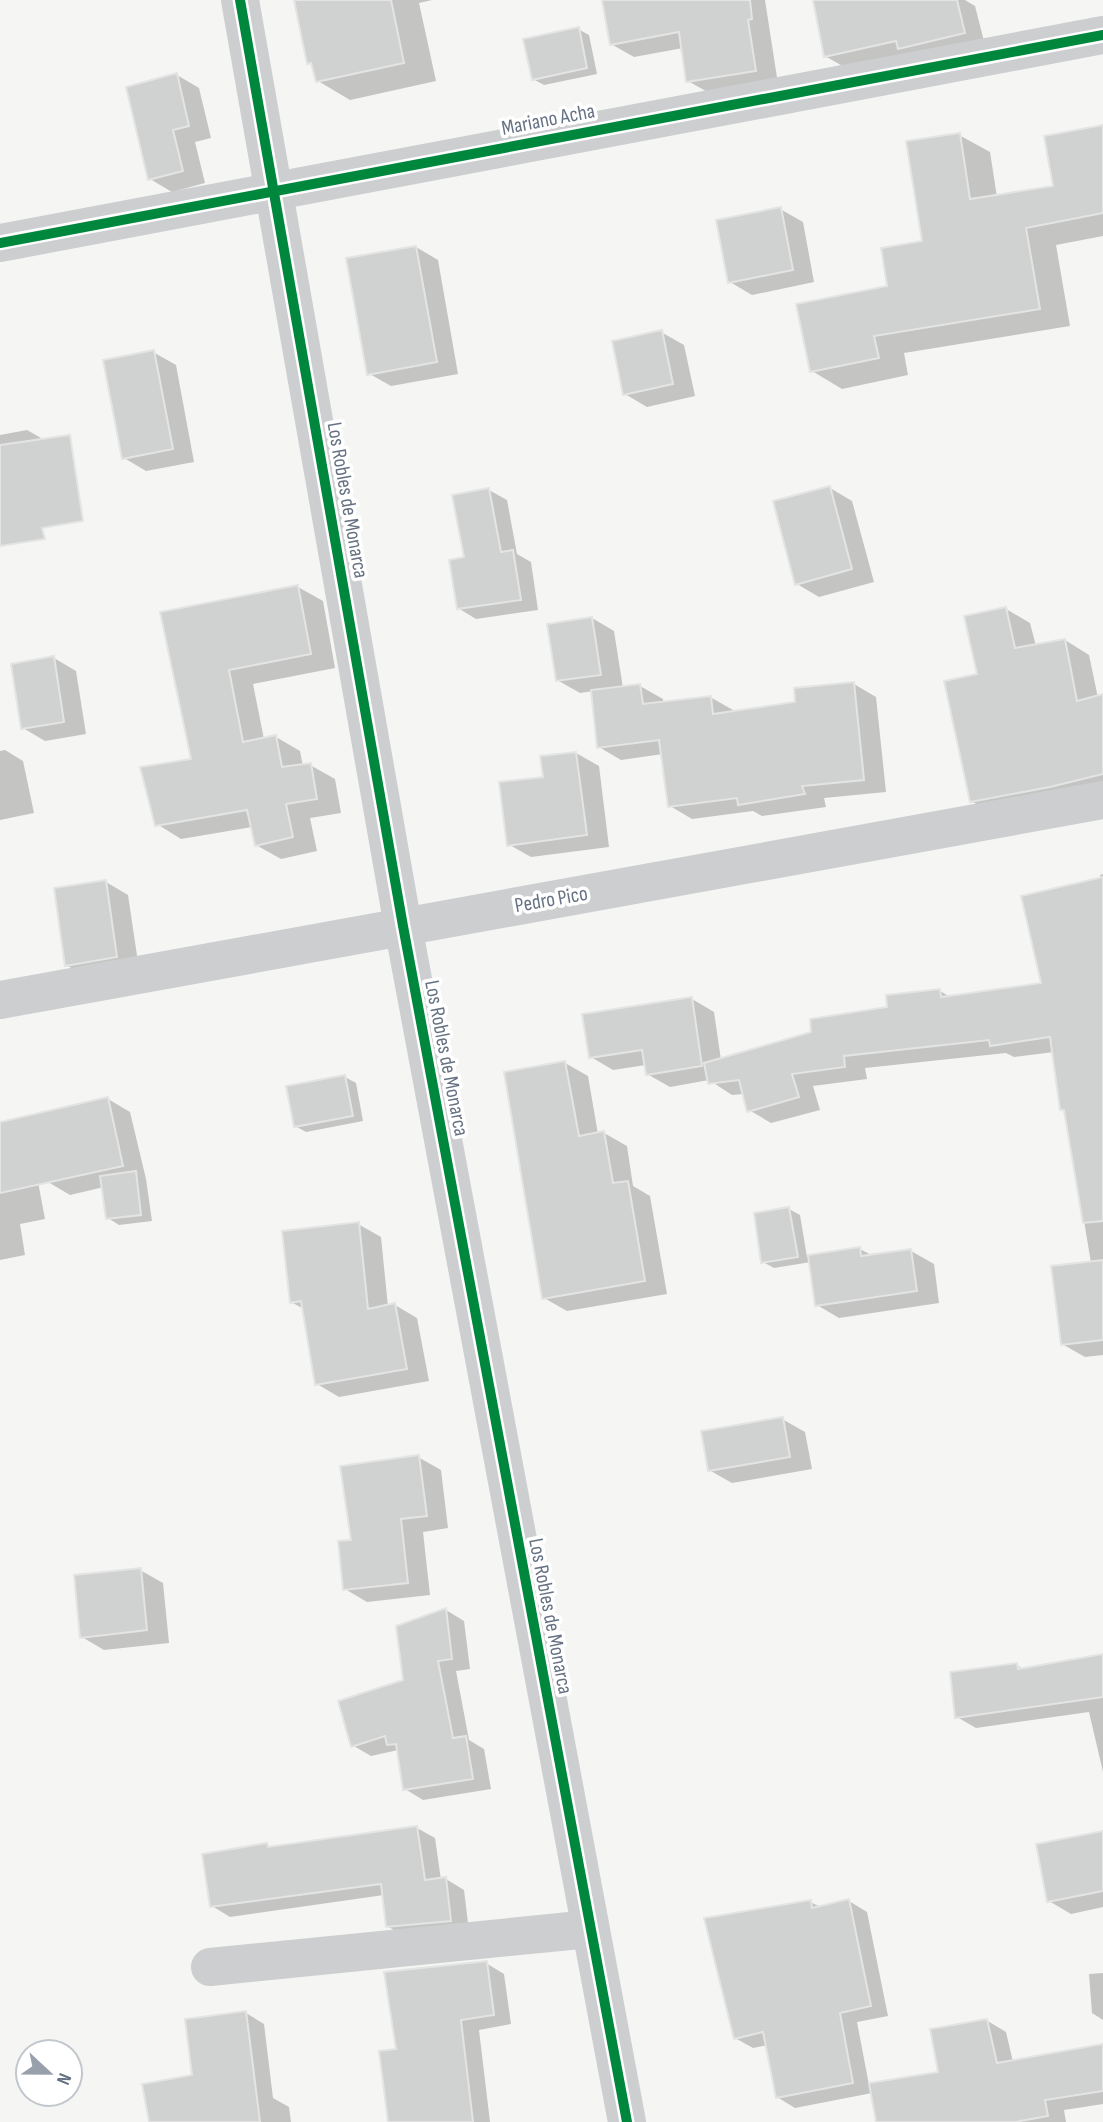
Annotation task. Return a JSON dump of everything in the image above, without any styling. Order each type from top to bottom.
[{"type":"street","name":"Los Robles de Monarca","points":[[240,0],[403,926],[627,2122]]},
{"type":"street","name":"Mariano Acha","points":[[0,243],[1103,35]]},
{"type":"street","name":"Pedro Pico","points":[[0,1000],[1103,800]]},
{"type":"street","points":[[210,1967],[590,1929]]},
{"type":"building","points":[[294,0],[391,0],[404,63],[316,82],[311,63],[307,64]]},
{"type":"building","points":[[602,0],[750,0],[752,19],[748,20],[756,71],[686,82],[679,32],[610,45]]},
{"type":"building","points":[[813,0],[957,0],[965,33],[898,49],[896,41],[824,57]]},
{"type":"building","points":[[579,27],[587,68],[532,80],[523,39]]},
{"type":"building","points":[[177,73],[189,126],[173,130],[183,171],[148,180],[126,87]]},
{"type":"building","points":[[1103,125],[1103,213],[1026,228],[1040,309],[874,336],[879,358],[810,372],[796,304],[887,286],[881,248],[922,241],[906,141],[960,133],[970,199],[1053,186],[1044,136]]},
{"type":"building","points":[[781,207],[793,270],[728,283],[716,220]]},
{"type":"building","points":[[416,246],[437,362],[367,375],[346,258]]},
{"type":"building","points":[[662,330],[673,384],[623,395],[612,341]]},
{"type":"building","points":[[154,350],[173,449],[122,459],[103,360]]},
{"type":"building","points":[[70,435],[83,521],[42,528],[45,539],[0,546],[0,445]]},
{"type":"building","points":[[830,486],[852,569],[795,585],[773,501]]},
{"type":"building","points":[[489,488],[501,552],[513,550],[521,600],[457,609],[449,560],[464,557],[452,495]]},
{"type":"building","points":[[298,585],[311,654],[229,670],[243,742],[276,735],[282,767],[311,763],[317,799],[286,804],[293,837],[255,846],[247,810],[155,826],[140,767],[191,759],[160,612]]},
{"type":"building","points":[[1006,607],[1015,648],[1065,639],[1077,701],[1103,694],[1103,774],[970,802],[944,681],[977,674],[964,616]]},
{"type":"building","points":[[592,617],[601,675],[556,681],[547,624]]},
{"type":"building","points":[[54,656],[64,722],[21,729],[11,664]]},
{"type":"building","points":[[854,682],[864,780],[802,786],[805,794],[738,805],[737,798],[668,807],[659,740],[597,748],[591,690],[640,684],[643,704],[711,696],[713,714],[795,702],[794,688]]},
{"type":"building","points":[[576,752],[587,835],[507,846],[499,782],[543,777],[540,756]]},
{"type":"building","points":[[1103,877],[1103,1221],[1083,1223],[1064,1110],[1060,1110],[1050,1037],[990,1046],[989,1040],[844,1056],[845,1067],[792,1074],[799,1097],[747,1112],[739,1080],[708,1084],[704,1063],[811,1032],[810,1019],[887,1007],[886,995],[940,989],[941,997],[1041,983],[1021,896]]},
{"type":"building","points":[[106,880],[117,957],[65,966],[54,888]]},
{"type":"building","points":[[692,997],[702,1066],[646,1075],[642,1050],[589,1058],[582,1014]]},
{"type":"building","points":[[565,1061],[579,1136],[604,1131],[613,1183],[628,1181],[645,1281],[542,1299],[504,1072]]},
{"type":"building","points":[[345,1075],[353,1116],[294,1127],[286,1086]]},
{"type":"building","points":[[108,1097],[123,1166],[0,1193],[0,1122]]},
{"type":"building","points":[[136,1171],[141,1215],[106,1219],[100,1176]]},
{"type":"building","points":[[789,1207],[798,1257],[761,1263],[754,1213]]},
{"type":"building","points":[[359,1222],[368,1309],[395,1303],[407,1369],[315,1385],[301,1301],[290,1303],[282,1231]]},
{"type":"building","points":[[860,1247],[861,1256],[911,1249],[917,1291],[815,1306],[808,1255]]},
{"type":"building","points":[[1103,1260],[1103,1340],[1061,1345],[1051,1266]]},
{"type":"building","points":[[783,1417],[790,1457],[708,1471],[701,1431]]},
{"type":"building","points":[[419,1455],[427,1516],[401,1519],[408,1583],[343,1590],[338,1541],[351,1540],[340,1466]]},
{"type":"building","points":[[141,1568],[147,1630],[80,1638],[74,1575]]},
{"type":"building","points":[[446,1608],[452,1659],[438,1661],[453,1738],[466,1736],[473,1779],[403,1790],[396,1744],[387,1745],[385,1736],[351,1747],[338,1701],[403,1680],[396,1626]]},
{"type":"building","points":[[1103,1654],[1103,1697],[955,1718],[950,1672],[1017,1663],[1018,1669]]},
{"type":"building","points":[[417,1826],[425,1880],[446,1877],[451,1921],[386,1927],[381,1884],[210,1907],[202,1854],[267,1843],[268,1847]]},
{"type":"building","points":[[1103,1831],[1103,1891],[1047,1902],[1036,1844]]},
{"type":"building","points":[[849,1899],[871,2006],[840,2013],[853,2083],[776,2098],[763,2032],[734,2039],[704,1918],[811,1900],[812,1908]]},
{"type":"building","points":[[487,1961],[494,2015],[461,2020],[473,2122],[388,2122],[379,2051],[396,2049],[384,1972]]},
{"type":"building","points":[[246,2011],[260,2122],[149,2122],[142,2084],[192,2075],[185,2019]]},
{"type":"building","points":[[987,2019],[997,2063],[1103,2044],[1103,2091],[1045,2100],[1048,2116],[1015,2122],[876,2122],[869,2083],[938,2072],[930,2029]]},
{"type":"cycle path","points":[[240,0],[403,926],[627,2122]]},
{"type":"cycle path","points":[[0,243],[1103,35]]}]
